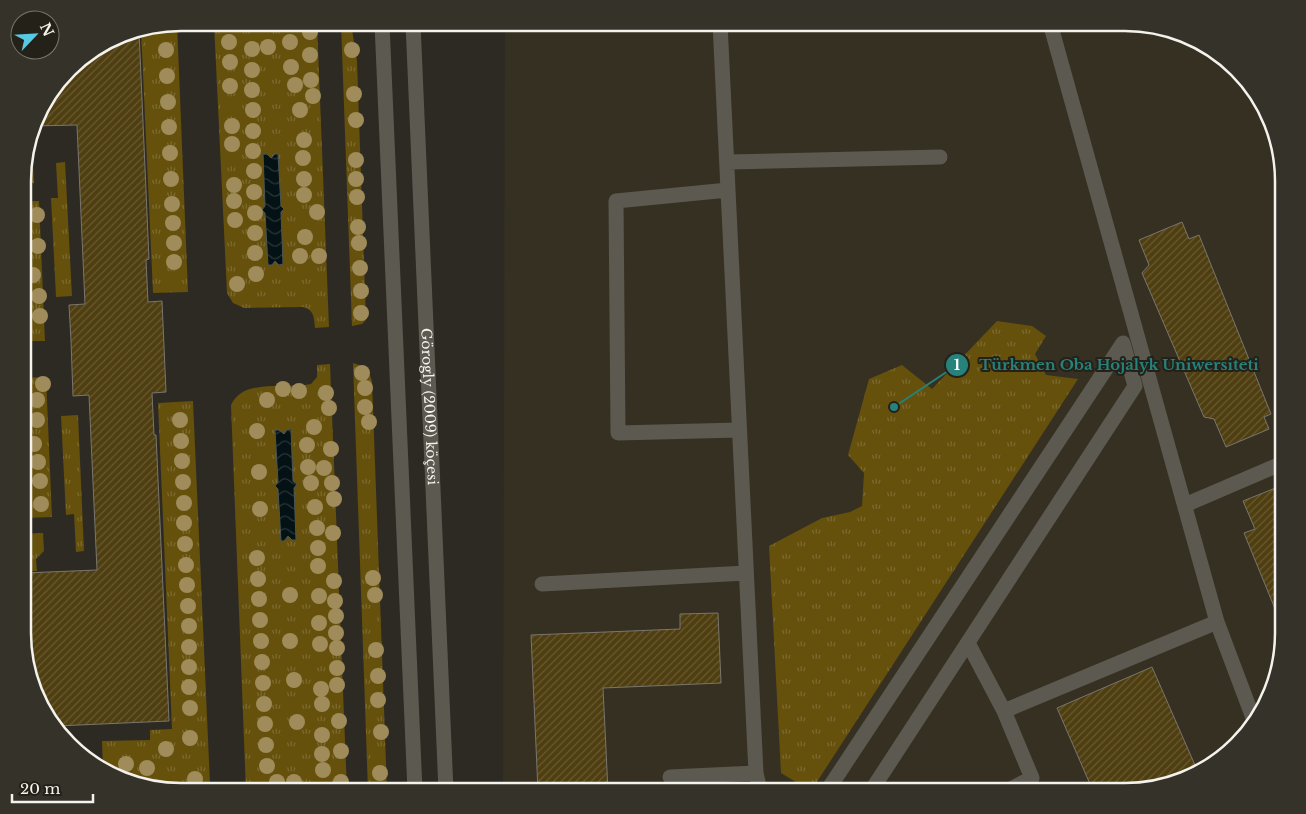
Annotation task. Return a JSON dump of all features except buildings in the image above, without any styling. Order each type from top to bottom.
[{"type":"main road","name":"Görogly (2009) köçesi","points":[[382,31],[415,783]]},
{"type":"main road","name":"Görogly (2009) köçesi","points":[[412,31],[446,783]]},
{"type":"main road","points":[[720,31],[756,773],[758,782]]},
{"type":"main road","points":[[1053,31],[1218,622],[1251,712]]},
{"type":"main road","points":[[727,162],[940,157]]},
{"type":"main road","points":[[728,190],[616,201],[618,433],[739,430]]},
{"type":"main road","points":[[833,782],[1123,343],[1135,386],[877,782]]},
{"type":"main road","points":[[1185,505],[1274,467]]},
{"type":"main road","points":[[542,584],[746,573]]},
{"type":"main road","points":[[1004,711],[1218,622]]},
{"type":"main road","points":[[968,644],[1004,711],[1034,782]]},
{"type":"main road","points":[[670,777],[756,773]]},
{"type":"shaded area","points":[[505,31],[1124,31],[1154,34],[1173,39],[1191,47],[1224,69],[1237,82],[1255,106],[1263,124],[1270,143],[1274,172],[1274,642],[1272,662],[1267,681],[1259,699],[1237,732],[1224,745],[1200,763],[1182,771],[1163,778],[1134,782],[503,783]]},
{"type":"green space","points":[[177,31],[188,292],[153,293],[141,37]]},
{"type":"green space","points":[[214,31],[317,31],[329,327],[315,328],[314,317],[307,308],[244,308],[233,303],[227,293]]},
{"type":"green space","points":[[341,31],[352,31],[357,61],[366,320],[362,324],[352,326]]},
{"type":"green space","points":[[65,162],[72,296],[56,297],[51,198],[58,198],[56,163]]},
{"type":"green space","points":[[33,165],[33,166],[34,183],[31,183]]},
{"type":"green space","points":[[31,201],[39,201],[45,341],[31,341]]},
{"type":"green space","points":[[997,321],[1032,326],[1046,336],[1035,354],[1046,375],[1078,379],[817,782],[797,782],[781,773],[769,546],[822,518],[850,512],[862,506],[864,473],[848,455],[869,379],[902,365],[932,389]]},
{"type":"green space","points":[[353,363],[366,369],[372,381],[387,783],[368,783]]},
{"type":"green space","points":[[330,364],[347,783],[246,783],[231,405],[237,396],[255,388],[311,384],[317,377],[317,365]]},
{"type":"green space","points":[[46,377],[52,517],[31,518],[31,378]]},
{"type":"green space","points":[[193,401],[210,783],[182,783],[143,778],[115,767],[103,760],[102,741],[150,740],[150,730],[172,729],[158,403]]},
{"type":"green space","points":[[78,415],[84,551],[76,552],[74,514],[66,515],[61,416]]},
{"type":"green space","points":[[43,533],[44,551],[36,559],[37,571],[31,571],[31,534]]},
{"type":"water","points":[[263,154],[267,154],[271,158],[278,154],[281,206],[284,209],[281,212],[283,264],[279,265],[275,261],[272,265],[268,265],[265,213],[262,210],[265,206]]},
{"type":"water","points":[[291,429],[293,481],[297,484],[294,488],[296,540],[292,540],[288,536],[284,541],[281,541],[278,489],[275,486],[278,482],[275,430],[279,430],[284,434],[287,430]]},
{"type":"place","name":"Türkmen Oba Hojalyk Uniwersiteti","points":[[894,407]]}]
